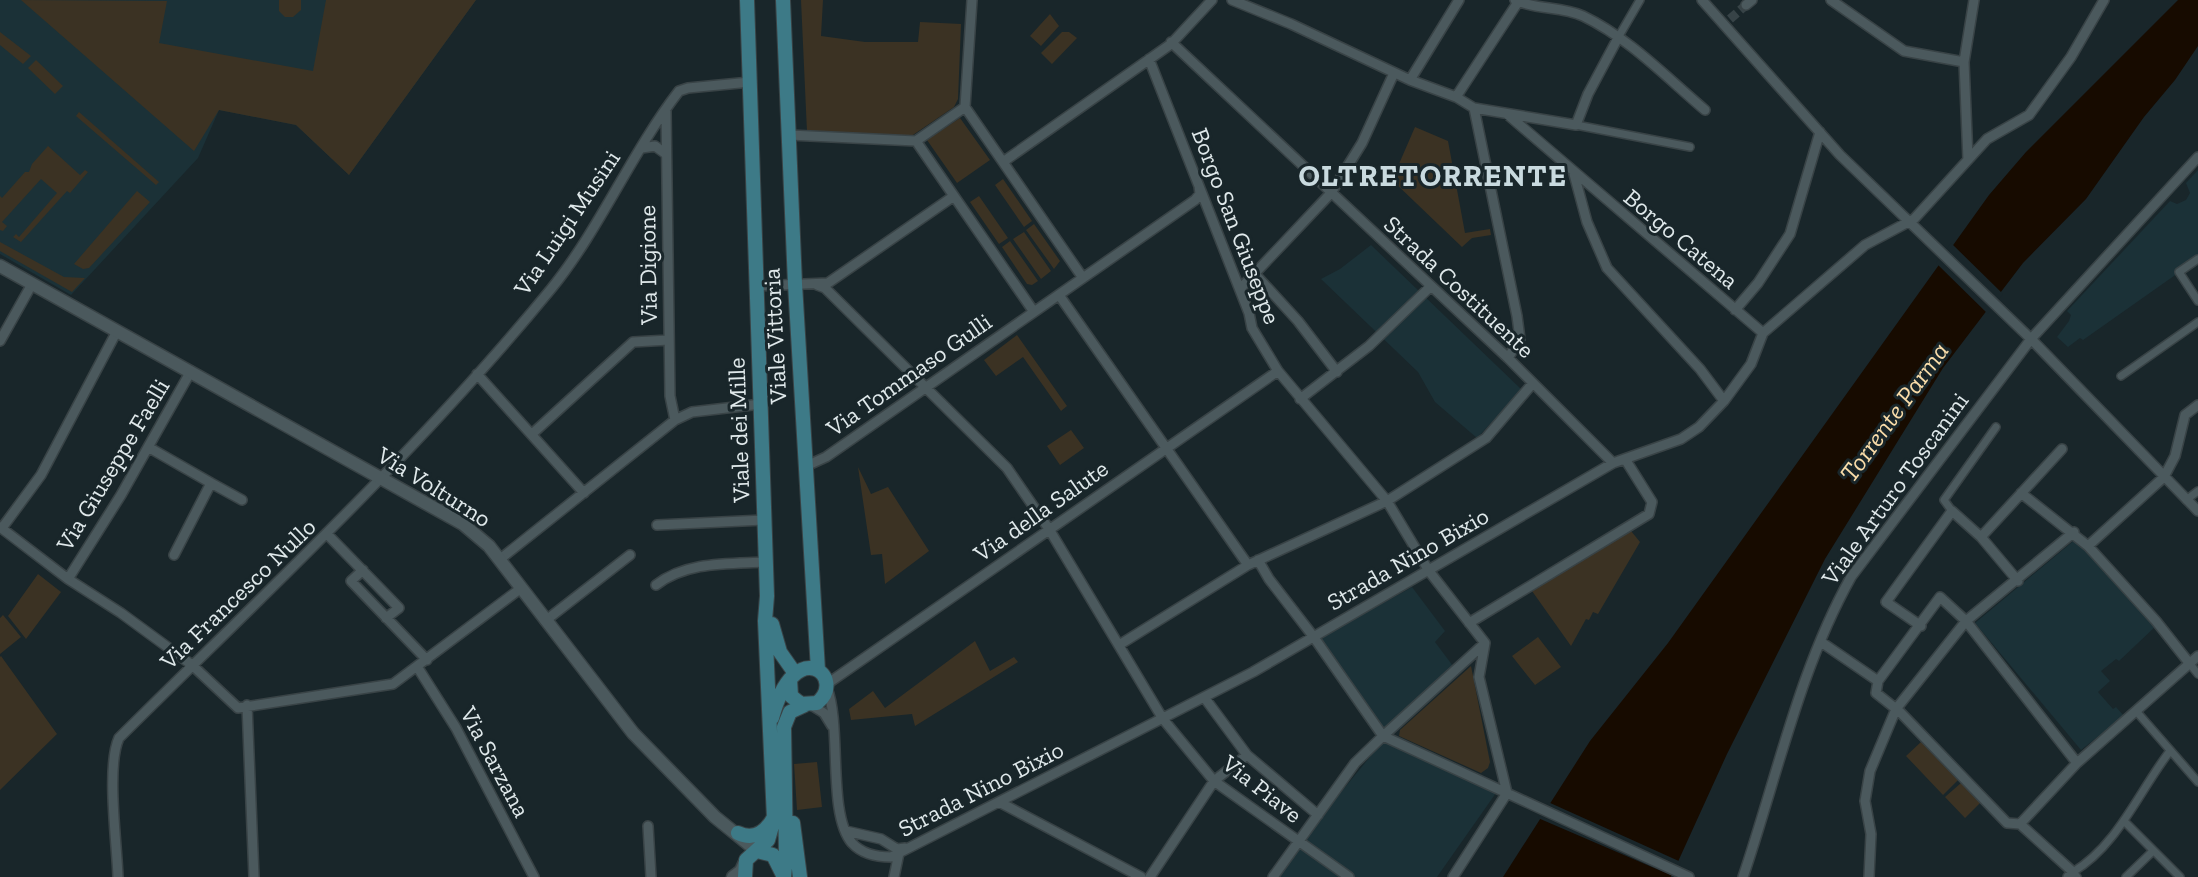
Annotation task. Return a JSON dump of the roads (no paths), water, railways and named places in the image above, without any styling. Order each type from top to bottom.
[{"type":"main road","name":"Viale dei Mille","points":[[745,862],[770,837],[774,815],[765,632],[767,596],[765,520],[747,0]]},
{"type":"main road","name":"Viale Vittoria","points":[[783,0],[804,467],[818,670]]},
{"type":"main road","points":[[767,596],[774,637],[792,676],[791,696],[807,705]]},
{"type":"main road","points":[[771,726],[776,704],[792,676],[805,667],[818,670],[827,686],[821,700],[790,712],[784,723],[783,798],[786,860],[784,877]]},
{"type":"main road","points":[[785,774],[800,877]]},
{"type":"main road","points":[[738,833],[748,837],[756,836],[768,825],[774,815]]},
{"type":"main road","points":[[757,851],[774,855],[784,877]]},
{"type":"main road","points":[[745,862],[745,877]]},
{"type":"street","points":[[972,0],[965,107],[1083,278],[1195,200],[1200,194],[1199,186]]},
{"type":"street","points":[[1003,162],[1171,42],[1212,0]]},
{"type":"street","points":[[1234,0],[1410,80],[1456,97],[1474,108],[1576,124],[1690,147]]},
{"type":"street","points":[[1410,80],[1459,0]]},
{"type":"street","points":[[1576,124],[1588,94],[1640,0]]},
{"type":"street","points":[[1702,0],[1727,22],[1820,132],[2031,339],[2198,511]]},
{"type":"street","points":[[1831,0],[1904,51],[1964,62]]},
{"type":"street","points":[[1968,160],[1964,62],[1974,0]]},
{"type":"street","points":[[1911,222],[1990,137],[2019,123],[2032,113],[2071,57],[2104,0]]},
{"type":"street","points":[[1456,97],[1517,1],[1560,8],[1582,16],[1619,36],[1705,110]]},
{"type":"street","name":"Strada Costituente","points":[[1171,42],[1508,358],[1613,463]]},
{"type":"street","name":"Borgo San Giuseppe","points":[[1149,59],[1240,289],[1252,328],[1278,370],[1300,399],[1387,501],[1429,571],[1485,643]]},
{"type":"street","points":[[1240,289],[1330,193],[1362,143],[1394,73]]},
{"type":"street","name":"Via Luigi Musini","points":[[383,477],[552,287],[679,91],[688,88],[750,82]]},
{"type":"street","points":[[789,135],[916,141],[965,107]]},
{"type":"street","points":[[1474,108],[1517,316],[1520,339],[1508,358]]},
{"type":"street","name":"Via Digione","points":[[666,109],[670,396],[675,420]]},
{"type":"street","name":"Borgo Catena","points":[[1506,113],[1574,174],[1763,333]]},
{"type":"street","points":[[1735,310],[1758,283],[1790,234],[1820,132]]},
{"type":"street","points":[[916,141],[1034,312]]},
{"type":"street","points":[[642,148],[655,146],[666,154]]},
{"type":"street","name":"Viale Arturo Toscanini","points":[[1743,877],[1788,731],[1821,642],[1837,603],[1851,577],[2031,339],[2198,157]]},
{"type":"street","points":[[1574,174],[1587,222],[1606,268],[1700,369],[1724,401]]},
{"type":"street","points":[[757,286],[817,285],[831,282],[954,196]]},
{"type":"street","name":"Strada Nino Bixio","points":[[846,831],[853,844],[869,854],[891,857],[1204,697],[1429,571],[1613,463],[1682,439],[1699,427],[1724,401],[1751,364],[1763,333],[1865,245],[1911,222]]},
{"type":"street","points":[[2198,259],[2179,272],[2198,301]]},
{"type":"street","name":"Via Volturno","points":[[0,266],[383,477],[463,524],[489,546],[633,733],[715,817],[738,833],[757,851]]},
{"type":"street","points":[[1254,273],[1298,321],[1337,372]]},
{"type":"street","name":"Via Tommaso Gulli","points":[[804,467],[826,457],[1083,278]]},
{"type":"street","points":[[0,341],[32,284]]},
{"type":"street","name":"Via Piave","points":[[817,285],[825,288],[1007,468],[1049,528],[1163,719],[1214,780],[1348,877]]},
{"type":"street","points":[[1300,399],[1369,346],[1431,286]]},
{"type":"street","points":[[1059,295],[1248,565]]},
{"type":"street","points":[[2122,375],[2198,322]]},
{"type":"street","points":[[117,331],[41,475],[1,527],[68,579],[122,613],[192,665],[238,708],[393,684],[418,668],[520,589]]},
{"type":"street","points":[[532,434],[633,342],[669,340]]},
{"type":"street","name":"Via della Salute","points":[[827,686],[1049,528],[1278,370]]},
{"type":"street","name":"Via Giuseppe Faelli","points":[[68,579],[191,371]]},
{"type":"street","points":[[477,374],[584,493]]},
{"type":"street","points":[[1119,645],[1248,565],[1387,501],[1486,438],[1533,383]]},
{"type":"street","points":[[500,560],[675,420],[692,412],[761,404]]},
{"type":"street","points":[[2088,546],[2164,477],[2175,456],[2185,415],[2198,405]]},
{"type":"street","points":[[1996,427],[1944,500],[1952,511],[1981,537],[2018,581]]},
{"type":"street","points":[[148,447],[242,500]]},
{"type":"street","points":[[1981,537],[2062,448]]},
{"type":"street","points":[[1469,622],[1649,514],[1652,502],[1625,459]]},
{"type":"street","name":"Via Francesco Nullo","points":[[118,877],[113,786],[115,745],[119,738],[383,477]]},
{"type":"street","points":[[174,555],[211,483]]},
{"type":"street","points":[[2186,500],[2198,491]]},
{"type":"street","points":[[2021,492],[2074,532],[2088,546],[2156,621],[2198,674]]},
{"type":"street","points":[[1921,626],[1886,602],[1952,511]]},
{"type":"street","points":[[657,525],[765,520]]},
{"type":"street","points":[[1869,877],[1871,834],[1865,801],[1870,771],[1896,709],[1966,621],[2018,581],[2074,532]]},
{"type":"street","points":[[327,534],[399,608],[386,618]]},
{"type":"street","points":[[545,621],[630,555]]},
{"type":"street","points":[[1258,560],[1269,579],[1313,636],[1383,736],[1689,877]]},
{"type":"street","points":[[656,585],[673,573],[705,566],[766,562]]},
{"type":"street","points":[[363,570],[351,581],[427,660]]},
{"type":"street","points":[[2077,763],[1966,621],[1940,597],[1921,626],[1878,681],[1876,693],[1896,709],[1995,812],[2007,822],[2020,824],[2073,876],[2124,821],[2170,751]]},
{"type":"street","points":[[1821,642],[1878,681]]},
{"type":"street","points":[[1273,877],[1355,763],[1485,643]]},
{"type":"street","points":[[1453,877],[1507,793],[1479,677],[1485,643]]},
{"type":"street","points":[[2020,824],[2077,763],[2198,656]]},
{"type":"street","name":"Via Sarzana","points":[[418,668],[456,728],[534,877]]},
{"type":"street","points":[[827,686],[833,715],[832,729],[841,809],[846,831],[881,839],[897,849],[910,847]]},
{"type":"street","points":[[1204,697],[1247,755],[1318,815]]},
{"type":"street","points":[[247,705],[254,877]]},
{"type":"street","points":[[807,705],[824,713],[832,729]]},
{"type":"street","points":[[2136,711],[2198,782]]},
{"type":"street","points":[[1150,877],[1214,780],[1247,755]]},
{"type":"street","points":[[999,802],[1141,877]]},
{"type":"street","points":[[2124,821],[2180,877]]},
{"type":"street","points":[[648,826],[651,877]]},
{"type":"street","points":[[2126,877],[2153,851]]},
{"type":"street","points":[[894,877],[899,853]]},
{"type":"street","points":[[733,877],[741,871],[745,862]]},
{"type":"water","name":"Torrente Parma","points":[[2178,0],[2198,0],[2198,46],[2086,199],[2023,263],[1943,368],[1825,559],[1727,754],[1671,877],[1503,877],[1590,741],[1668,643],[1989,195],[2026,152]]},
{"type":"tunnel","points":[[1730,19],[1746,5]]},
{"type":"district","name":"OLTRETORRENTE","points":[[1433,176]]}]
